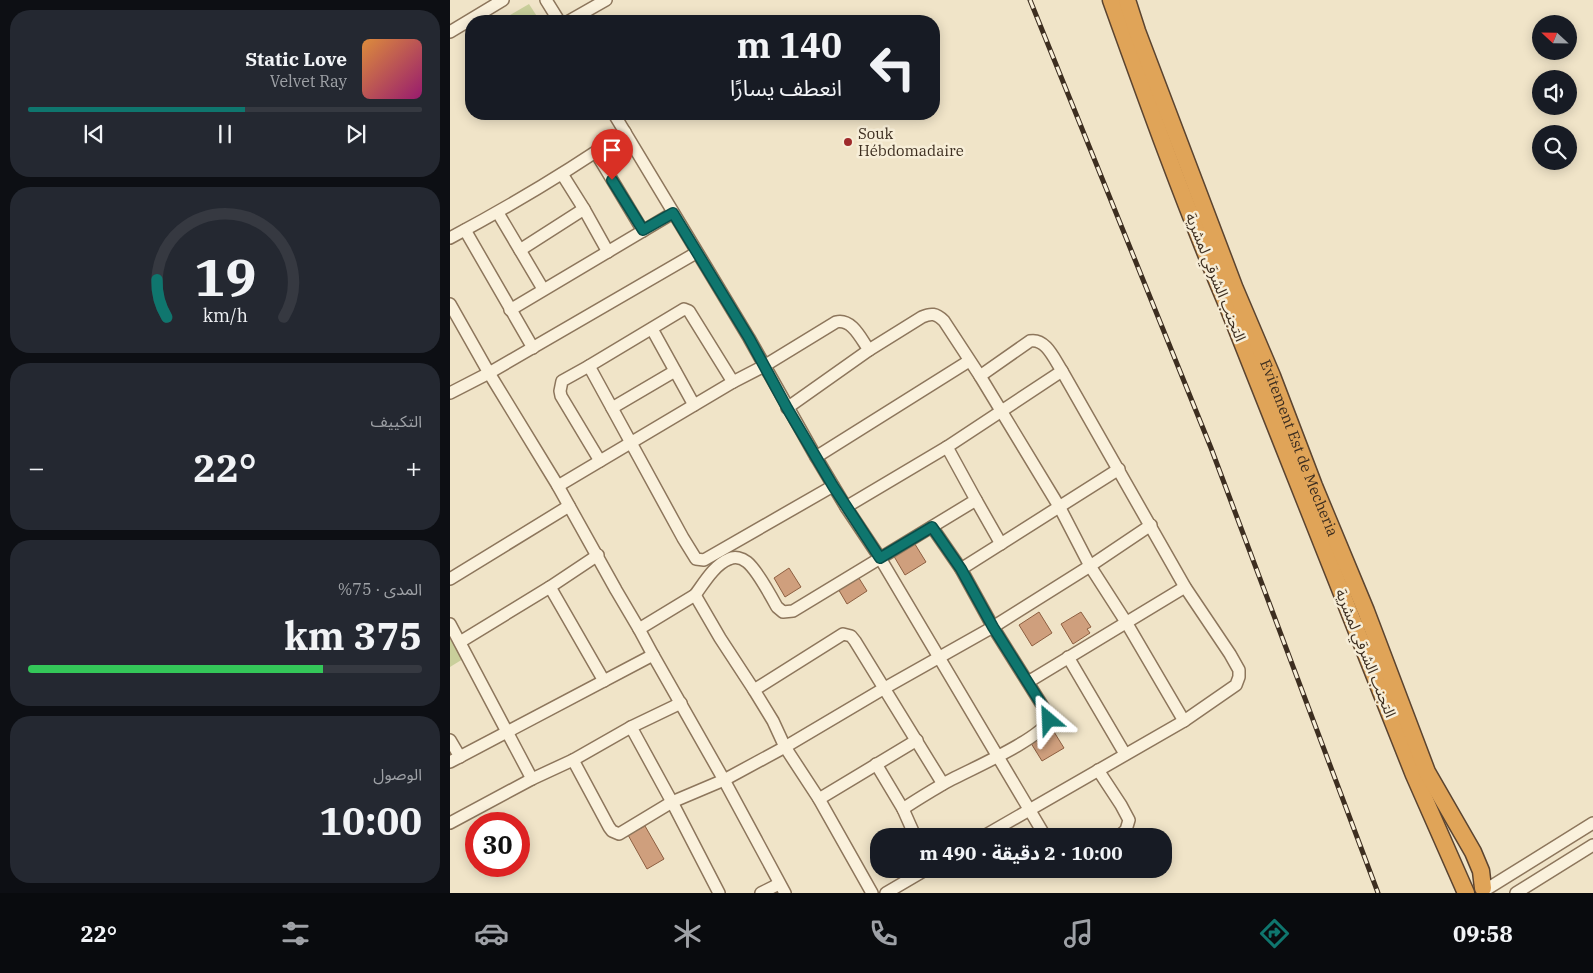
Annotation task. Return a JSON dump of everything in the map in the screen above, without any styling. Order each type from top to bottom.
[{"type":"highway","name":"التجنب الشرقي لمشرية","points":[[1111,0],[1134,67],[1204,249],[1414,775],[1466,893]]},
{"type":"highway","name":"Evitement Est de Mecheria","points":[[1127,0],[1235,289],[1366,611],[1427,772],[1473,852],[1482,871],[1484,891]]},
{"type":"street","points":[[478,15],[503,0]]},
{"type":"street","points":[[546,0],[555,15]]},
{"type":"street","points":[[580,15],[606,0]]},
{"type":"street","points":[[450,32],[465,23]]},
{"type":"street","points":[[618,120],[833,486],[880,558],[1040,828]]},
{"type":"street","points":[[450,238],[562,174],[625,132]]},
{"type":"street","points":[[596,153],[643,230]]},
{"type":"street","points":[[562,174],[608,252]]},
{"type":"street","points":[[520,250],[584,209]]},
{"type":"street","points":[[498,212],[543,289]]},
{"type":"street","points":[[510,310],[673,213]]},
{"type":"street","points":[[464,230],[533,348]]},
{"type":"street","points":[[450,393],[490,373],[696,253]]},
{"type":"street","points":[[450,304],[598,556],[724,780],[782,888],[760,893]]},
{"type":"street","points":[[600,461],[561,396],[562,382],[684,309],[687,309],[733,382]]},
{"type":"street","points":[[787,408],[869,350],[922,317],[934,314],[944,321],[968,361],[980,376],[1060,508],[1090,566],[1126,622],[1184,721]]},
{"type":"street","points":[[558,486],[840,321],[853,327],[869,350]]},
{"type":"street","points":[[652,329],[694,405]]},
{"type":"street","points":[[980,376],[1024,344],[1036,340],[1046,347],[1119,469],[1185,587],[1239,670],[1239,677],[1231,689],[1184,721],[998,828]]},
{"type":"street","points":[[816,456],[968,361]]},
{"type":"street","points":[[589,366],[696,559],[704,560],[833,486]]},
{"type":"street","points":[[612,408],[675,371]]},
{"type":"street","points":[[846,507],[947,447],[1062,371]]},
{"type":"street","points":[[947,447],[1000,544]]},
{"type":"street","points":[[961,569],[1119,469]]},
{"type":"street","points":[[639,629],[695,595],[710,574],[731,558],[739,558],[746,561],[752,567],[777,607],[788,612],[976,500]]},
{"type":"street","points":[[450,579],[569,506]]},
{"type":"street","points":[[573,760],[609,827],[619,834],[672,802],[724,780],[785,747],[993,627],[1151,525]]},
{"type":"street","points":[[903,808],[943,784],[998,757],[1045,727],[1049,720],[1047,713],[993,627],[961,569],[932,527]]},
{"type":"street","points":[[460,642],[550,588],[598,556]]},
{"type":"street","points":[[1028,682],[1185,587]]},
{"type":"street","points":[[550,588],[604,681]]},
{"type":"street","points":[[695,595],[773,721],[785,747],[819,798],[872,893]]},
{"type":"street","points":[[450,624],[532,779]]},
{"type":"street","points":[[754,690],[843,634],[851,636],[943,784]]},
{"type":"street","points":[[450,740],[455,759],[653,655]]},
{"type":"street","points":[[1068,657],[1125,754]]},
{"type":"street","points":[[450,824],[532,779],[573,760],[631,727],[681,703]]},
{"type":"street","points":[[631,727],[719,893]]},
{"type":"street","points":[[819,798],[917,740]]},
{"type":"street","points":[[876,764],[903,808],[912,828]]},
{"type":"street","points":[[1098,770],[1129,820],[1127,828]]},
{"type":"street","points":[[1484,891],[1593,823]]},
{"type":"street","points":[[1516,893],[1593,846]]},
{"type":"street","points":[[886,893],[912,878]]},
{"type":"green space","points":[[529,4],[536,15],[510,15]]},
{"type":"green space","points":[[450,638],[463,659],[450,667]]},
{"type":"building","points":[[913,541],[926,562],[905,575],[892,553]]},
{"type":"building","points":[[789,568],[801,587],[785,597],[774,578]]},
{"type":"building","points":[[857,575],[867,591],[847,604],[837,587]]},
{"type":"building","points":[[1039,612],[1052,633],[1032,646],[1019,625]]},
{"type":"building","points":[[1081,612],[1091,627],[1087,629],[1090,633],[1073,644],[1061,624]]},
{"type":"building","points":[[1051,727],[1064,748],[1042,761],[1029,740]]},
{"type":"building","points":[[645,826],[664,859],[647,869],[628,835]]},
{"type":"railway","points":[[1030,0],[1211,448],[1378,893]]},
{"type":"place","name":"Souk Hébdomadaire","points":[[848,142]]},
{"type":"route","points":[[612,180],[643,230],[673,213],[749,338],[787,408],[833,486],[880,558],[932,527],[961,569],[993,627],[1047,713],[1049,720]]}]
